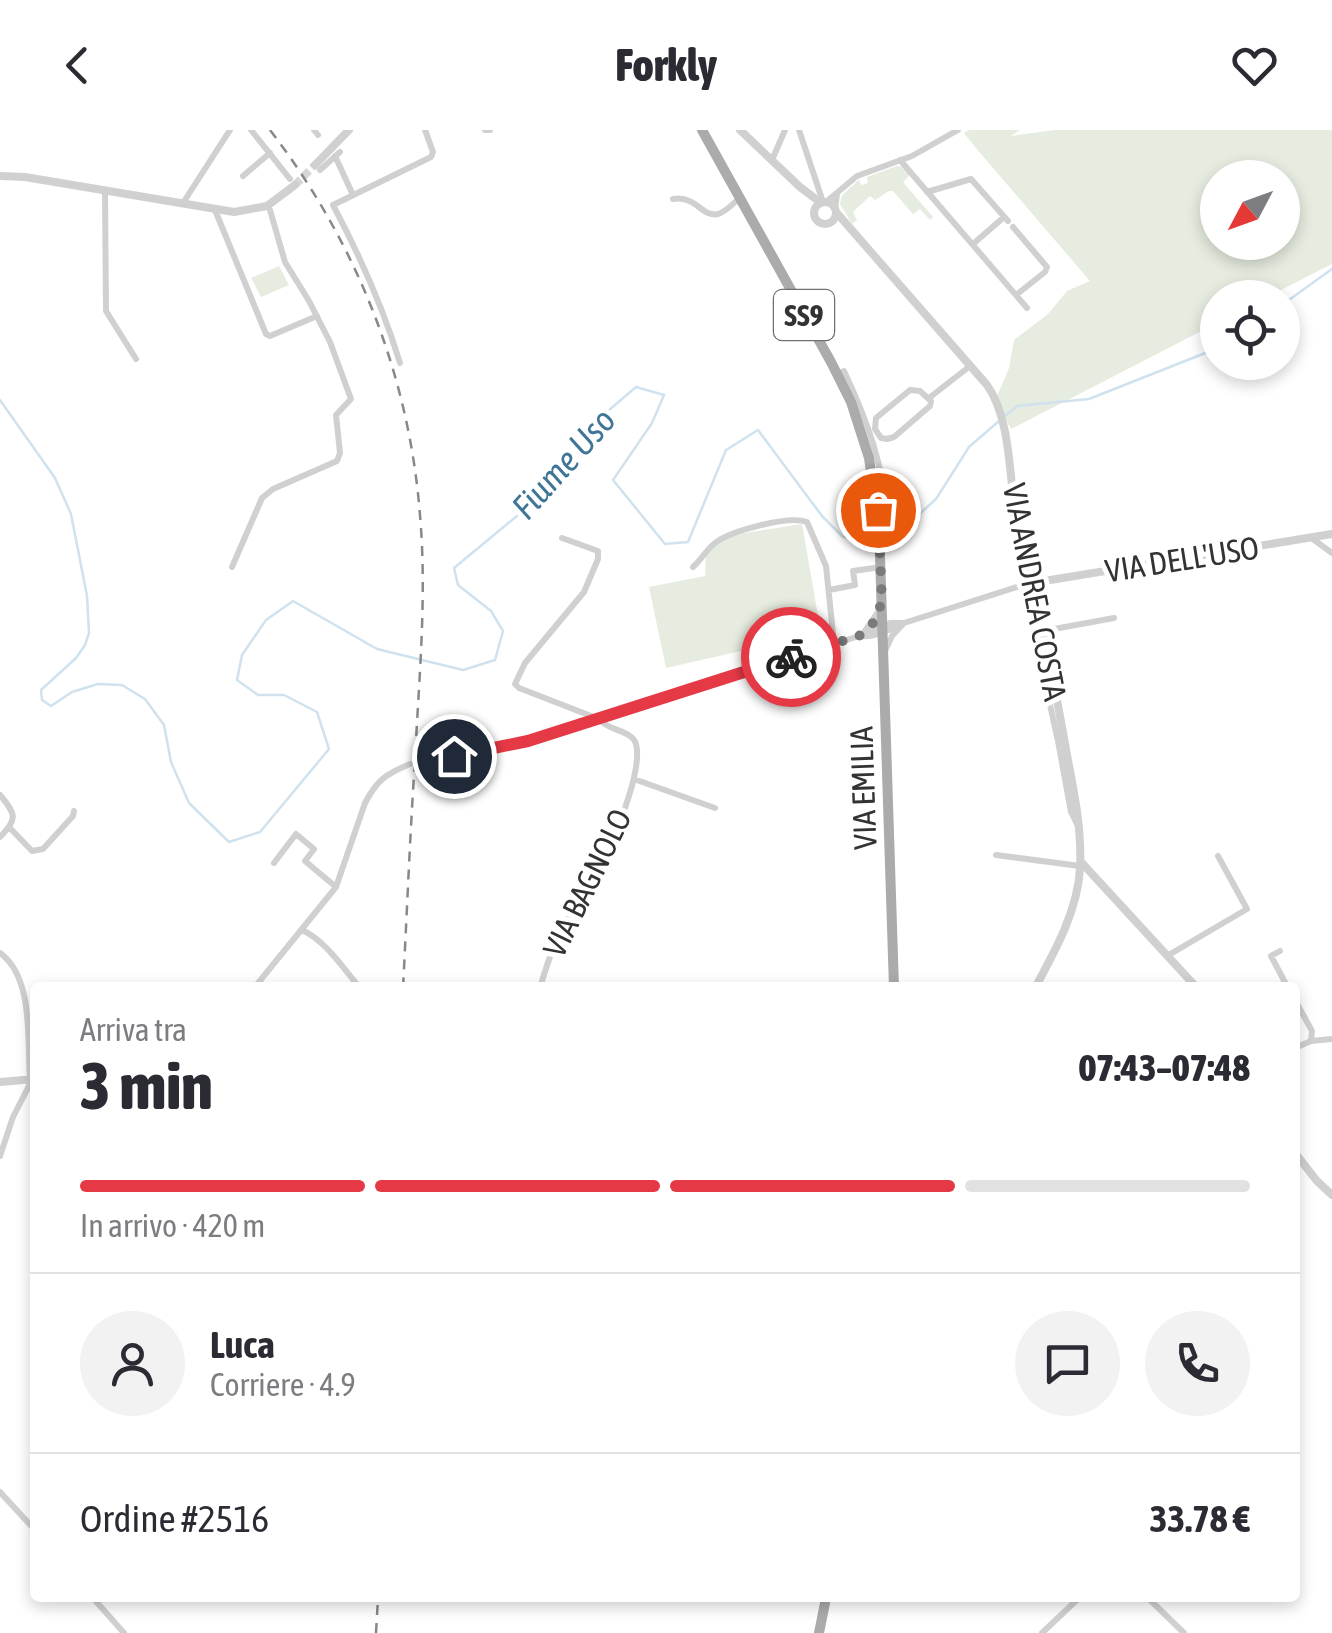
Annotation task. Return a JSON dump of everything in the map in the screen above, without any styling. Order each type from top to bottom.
[{"type":"main road","name":"VIA EMILIA","points":[[702,130],[837,374],[860,428],[874,484],[881,564],[894,982]]},
{"type":"main road","points":[[819,1633],[825,1602]]},
{"type":"street","points":[[184,203],[230,130]]},
{"type":"street","points":[[0,176],[26,177],[214,210],[234,212],[264,207],[292,182],[251,130]]},
{"type":"street","points":[[318,168],[350,130]]},
{"type":"street","points":[[400,363],[374,288],[333,205],[431,157],[433,152],[425,130]]},
{"type":"street","points":[[740,130],[821,204]]},
{"type":"street","points":[[772,160],[785,130]]},
{"type":"street","points":[[821,204],[857,176],[912,156],[958,130]]},
{"type":"street","points":[[802,132],[821,204]]},
{"type":"street","points":[[243,176],[270,153]]},
{"type":"street","points":[[318,168],[338,154],[353,196]]},
{"type":"street","points":[[912,156],[916,179]]},
{"type":"street","points":[[900,160],[1027,308]]},
{"type":"street","points":[[928,192],[971,179],[1008,222],[1046,267],[1016,296]]},
{"type":"street","points":[[105,191],[106,312],[136,358]]},
{"type":"street","points":[[829,223],[834,218],[837,193]]},
{"type":"street","points":[[673,199],[687,198],[706,212],[720,214],[739,199]]},
{"type":"street","name":"VIA ANDREA COSTA","points":[[858,239],[816,220],[821,204],[835,210],[987,384],[1009,450],[1028,584],[1044,636],[1080,830],[1075,900],[1038,982]]},
{"type":"street","points":[[214,210],[266,334],[270,336],[317,316]]},
{"type":"street","points":[[232,568],[262,498],[334,464],[339,458],[336,415],[351,399],[330,342],[285,262],[270,210]]},
{"type":"street","points":[[973,244],[1008,222]]},
{"type":"street","points":[[929,398],[970,366]]},
{"type":"street","points":[[837,374],[844,370],[870,430],[882,474],[887,523]]},
{"type":"street","points":[[910,390],[929,398],[929,408],[894,437],[884,439],[876,432],[876,418],[910,390]]},
{"type":"street","points":[[694,567],[726,536],[796,518],[807,522],[826,566],[834,640]]},
{"type":"street","name":"VIA DELL'USO","points":[[1028,584],[1332,534]]},
{"type":"street","points":[[562,538],[599,552],[584,592],[525,663],[515,682],[519,688],[599,719]]},
{"type":"street","points":[[1310,538],[1332,553]]},
{"type":"street","points":[[829,590],[855,585],[854,570],[881,564]]},
{"type":"street","points":[[422,762],[528,741],[834,640],[876,636],[883,628],[1028,584]]},
{"type":"street","points":[[882,603],[888,615],[900,624]]},
{"type":"street","points":[[862,636],[882,603]]},
{"type":"street","points":[[1044,636],[1114,618]]},
{"type":"street","points":[[884,658],[900,624]]},
{"type":"street","points":[[862,636],[874,642],[884,658]]},
{"type":"street","points":[[760,648],[764,666]]},
{"type":"street","name":"VIA BAGNOLO","points":[[542,982],[558,936],[595,877],[634,780],[634,739],[599,719]]},
{"type":"street","points":[[259,982],[336,886],[365,803],[379,780],[410,764]]},
{"type":"street","name":"VIA BAGNOLO","points":[[634,780],[716,808]]},
{"type":"street","points":[[0,794],[14,817],[10,828],[0,837]]},
{"type":"street","points":[[10,828],[32,850],[42,849],[74,816],[74,810]]},
{"type":"street","points":[[274,863],[296,834],[314,849],[305,861],[336,886]]},
{"type":"street","points":[[996,855],[1080,864],[1191,982]]},
{"type":"street","points":[[1167,956],[1247,908],[1218,856]]},
{"type":"street","points":[[302,930],[320,942],[355,982]]},
{"type":"street","points":[[1280,951],[1271,956],[1285,982]]},
{"type":"street","points":[[0,953],[19,974],[30,1050]]},
{"type":"street","points":[[1300,1009],[1312,1031],[1311,1040]]},
{"type":"street","points":[[1300,1046],[1311,1040],[1332,1040]]},
{"type":"street","points":[[0,1082],[30,1079]]},
{"type":"street","points":[[0,1156],[12,1117],[30,1083]]},
{"type":"street","points":[[1300,1159],[1332,1195]]},
{"type":"street","points":[[0,1492],[30,1525]]},
{"type":"street","points":[[97,1602],[124,1633]]},
{"type":"street","points":[[1042,1633],[1075,1602]]},
{"type":"street","points":[[1152,1602],[1184,1633]]},
{"type":"shaded area","points":[[1020,130],[1011,136],[1054,130],[1332,130],[1332,264],[1300,280],[1200,280],[1200,332],[1011,429],[995,401],[1009,368],[1014,340],[1048,314],[1067,291],[1090,281],[964,133]]},
{"type":"shaded area","points":[[897,166],[910,175],[903,182],[933,217],[930,220],[920,209],[913,214],[889,191],[875,200],[870,196],[853,212],[857,220],[852,224],[840,204],[842,195],[859,180],[861,185],[868,183],[867,177]]},
{"type":"shaded area","points":[[279,266],[289,285],[261,297],[251,278]]},
{"type":"shaded area","points":[[802,524],[821,633],[666,668],[649,587],[705,576],[706,553],[725,536]]},
{"type":"waterway","name":"Fiume Uso","points":[[1300,292],[1332,269]]},
{"type":"waterway","name":"Fiume Uso","points":[[1005,416],[1017,406],[1089,399],[1200,355]]},
{"type":"waterway","name":"Fiume Uso","points":[[0,400],[55,478],[71,514],[87,596],[89,633],[85,645],[41,690],[42,700],[51,706],[72,692],[98,684],[122,685],[145,699],[164,725],[171,762],[189,803],[229,842],[260,832],[329,749],[317,712],[284,695],[258,695],[237,680],[242,655],[266,620],[293,601],[377,649],[463,670],[495,660],[503,631],[491,611],[458,585],[454,568],[541,496],[601,417],[636,387],[664,395],[652,423],[613,480],[665,544],[688,542],[726,450],[758,430],[822,516],[843,537],[877,538]]},
{"type":"waterway","name":"Fiume Uso","points":[[885,538],[893,538],[936,499],[969,447],[999,421]]},
{"type":"tunnel","points":[[295,185],[315,165]]},
{"type":"railway","points":[[270,130],[328,218],[373,312],[404,411],[414,463],[423,606],[403,982]]},
{"type":"railway","points":[[376,1633],[378,1602]]},
{"type":"way so far","points":[[791,657],[859,636],[873,623],[882,602],[878,510]]},
{"type":"route","points":[[454,756],[528,741],[791,657]]}]
